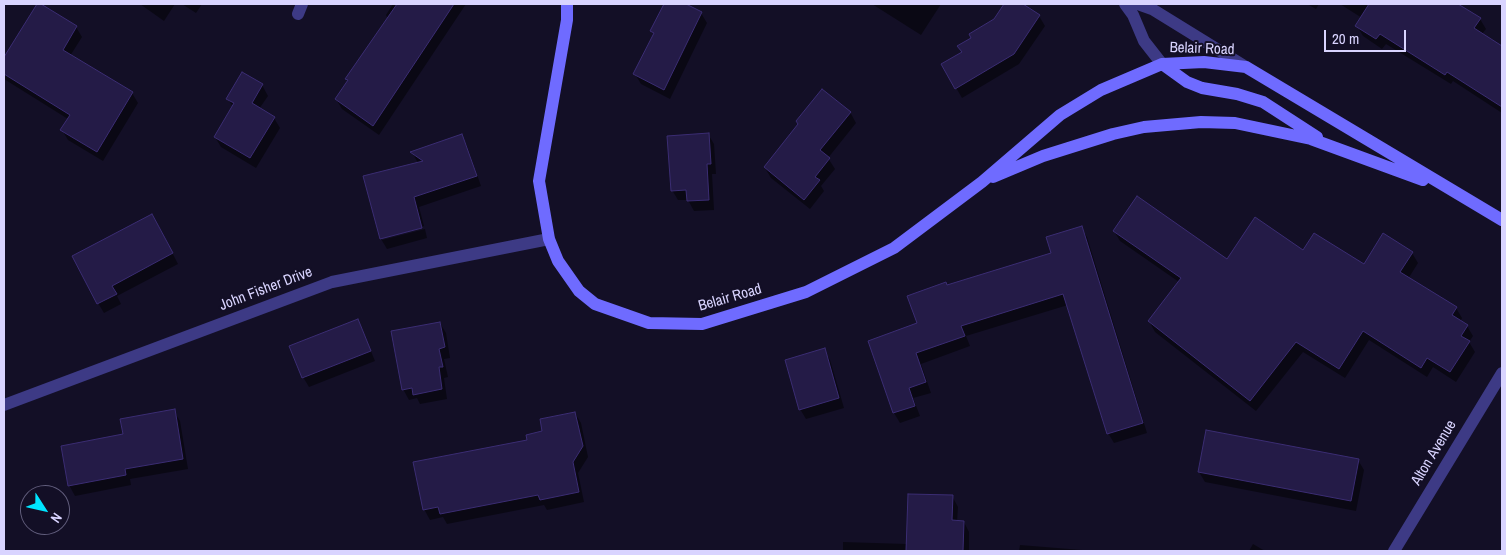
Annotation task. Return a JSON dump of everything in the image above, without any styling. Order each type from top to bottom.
[{"type":"main road","name":"Belair Road","points":[[567,4],[567,20],[539,181],[549,239],[558,261],[579,291],[594,304],[649,323],[702,324],[806,292],[894,248],[982,182],[1060,115],[1101,90],[1162,64],[1204,62],[1246,67],[1502,220]]},
{"type":"main road","points":[[1162,64],[1187,82],[1202,88],[1237,94],[1263,102],[1332,146]]},
{"type":"main road","name":"Belair Road","points":[[982,182],[1043,156],[1113,134],[1144,127],[1201,122],[1235,123],[1311,139],[1454,192]]},
{"type":"street","points":[[1125,4],[1133,15],[1144,41],[1162,64]]},
{"type":"street","points":[[1138,4],[1152,9],[1246,67]]},
{"type":"street","name":"John Fisher Drive","points":[[4,405],[332,282],[549,239]]},
{"type":"street","name":"Alton Avenue","points":[[1394,551],[1502,372]]},
{"type":"building","points":[[37,4],[41,4],[77,26],[63,50],[133,92],[97,152],[60,130],[70,115],[4,74],[4,57]]},
{"type":"building","points":[[397,4],[454,4],[373,126],[335,99],[348,80],[345,79]]},
{"type":"building","points":[[664,4],[686,4],[702,12],[664,90],[633,74],[654,33],[650,31]]},
{"type":"building","points":[[1004,4],[1023,4],[1040,15],[1014,54],[955,89],[941,64],[962,52],[957,46],[971,38],[969,34],[994,19]]},
{"type":"building","points":[[1369,4],[1458,4],[1481,18],[1474,28],[1502,46],[1502,107],[1447,72],[1445,75],[1380,34],[1376,39],[1355,26]]},
{"type":"building","points":[[242,72],[263,84],[252,103],[275,117],[250,158],[214,137],[234,103],[226,99]]},
{"type":"building","points":[[822,89],[851,112],[820,150],[830,158],[815,177],[820,180],[804,200],[764,167],[798,124],[796,121]]},
{"type":"building","points":[[709,133],[711,164],[707,164],[709,200],[687,201],[686,190],[671,191],[667,136]]},
{"type":"building","points":[[462,134],[477,176],[414,197],[422,228],[380,239],[363,176],[423,161],[410,152]]},
{"type":"building","points":[[1137,196],[1227,259],[1255,217],[1303,250],[1314,233],[1364,264],[1383,233],[1413,252],[1400,272],[1457,307],[1452,315],[1468,325],[1461,336],[1470,341],[1450,372],[1427,358],[1421,368],[1363,331],[1339,369],[1296,342],[1250,401],[1148,321],[1181,278],[1113,231]]},
{"type":"building","points":[[152,214],[173,253],[112,286],[117,294],[97,304],[72,256]]},
{"type":"building","points":[[1082,226],[1143,423],[1107,434],[1063,294],[961,326],[965,336],[916,353],[926,382],[909,388],[915,406],[893,413],[868,341],[917,323],[907,296],[946,282],[947,285],[1051,253],[1046,237]]},
{"type":"building","points":[[358,319],[371,351],[302,378],[289,346]]},
{"type":"building","points":[[440,322],[445,347],[439,349],[443,367],[439,367],[442,389],[413,395],[412,388],[402,390],[391,331]]},
{"type":"building","points":[[825,348],[839,398],[799,410],[785,360]]},
{"type":"building","points":[[175,409],[183,459],[125,469],[126,475],[68,485],[61,446],[123,434],[120,419]]},
{"type":"building","points":[[575,412],[583,446],[573,462],[579,492],[540,500],[538,495],[440,514],[438,507],[423,510],[413,462],[527,440],[526,435],[542,431],[540,419]]},
{"type":"building","points":[[1206,430],[1359,459],[1351,501],[1198,472]]},
{"type":"building","points":[[908,494],[953,495],[952,520],[964,521],[963,551],[906,551]]}]
